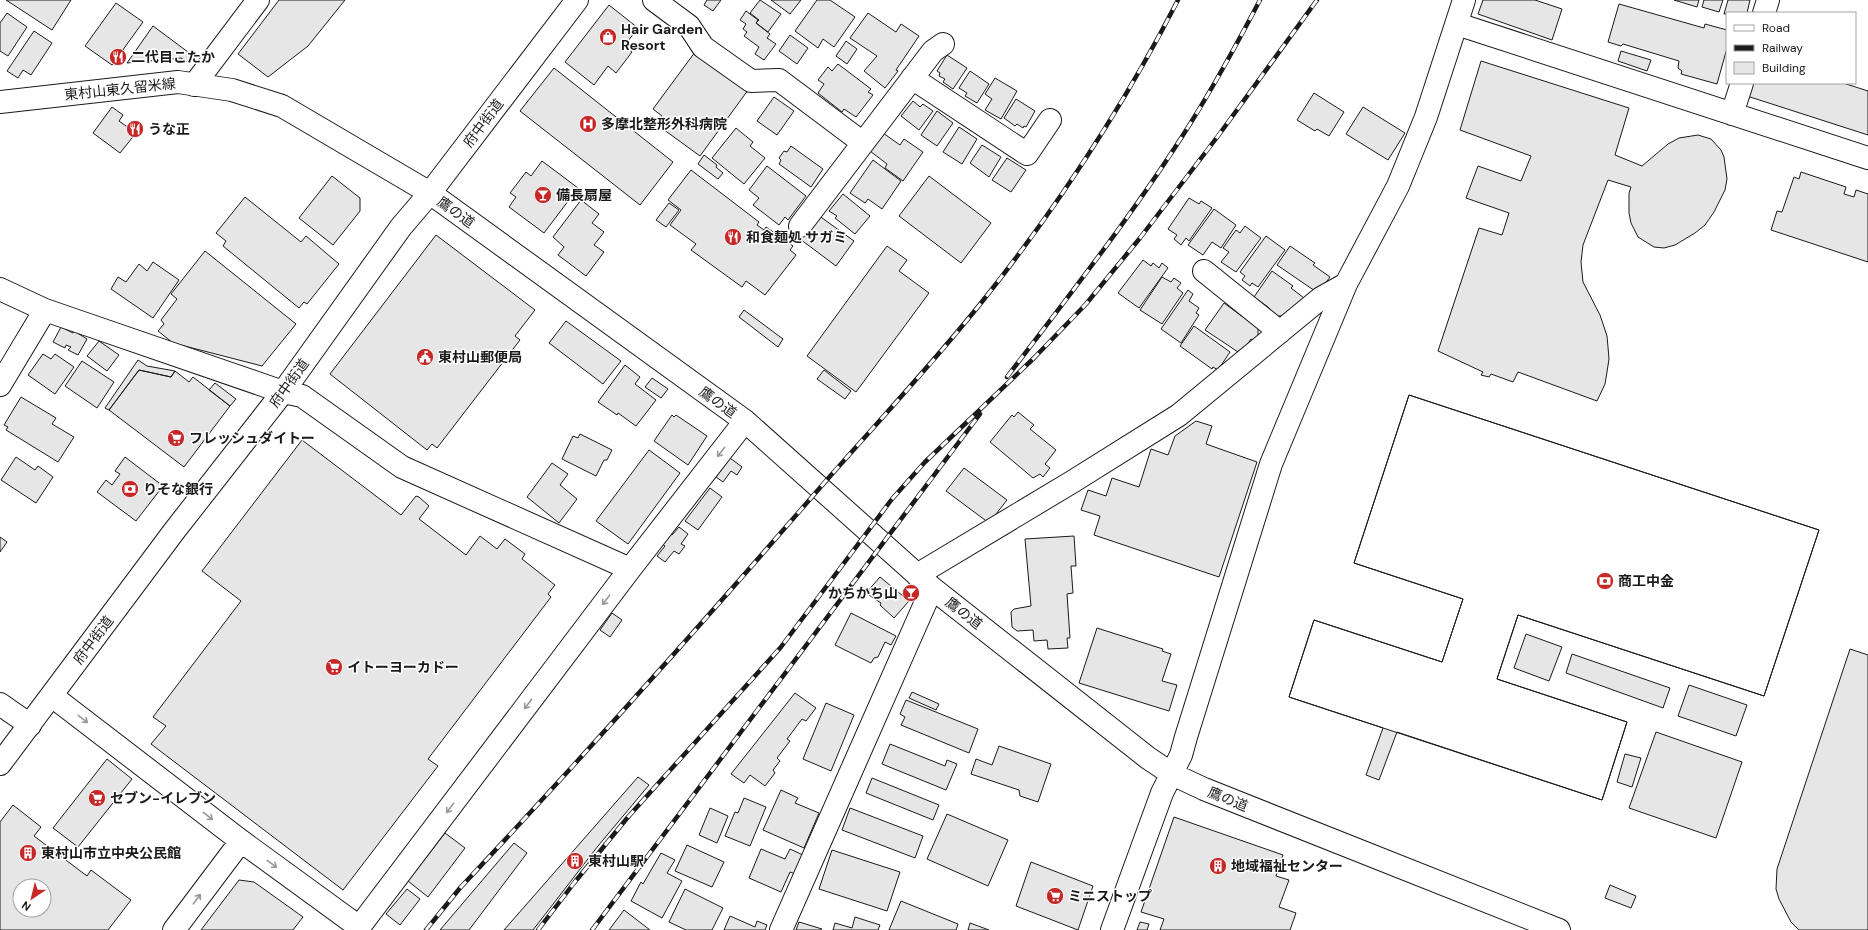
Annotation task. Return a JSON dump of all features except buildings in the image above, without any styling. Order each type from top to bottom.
[{"type":"street","points":[[194,85],[258,0]]},
{"type":"street","name":"府中街道","points":[[0,764],[175,530],[283,392],[401,227],[430,192],[576,0]]},
{"type":"street","points":[[654,0],[689,26],[703,47],[751,81],[779,80],[863,143]]},
{"type":"street","points":[[1112,930],[1162,793],[1181,755],[1271,464],[1346,284],[1398,186],[1426,117],[1464,0]]},
{"type":"street","points":[[1764,12],[1768,0]]},
{"type":"street","points":[[1457,24],[1868,158]]},
{"type":"street","points":[[800,226],[933,51],[942,44]]},
{"type":"street","points":[[912,78],[1027,154],[1050,120]]},
{"type":"street","name":"東村山東久留米線","points":[[0,102],[178,82],[232,90],[282,106],[430,192]]},
{"type":"street","points":[[1732,114],[1742,84]]},
{"type":"street","name":"鷹の道","points":[[430,192],[745,421],[925,581],[1148,758],[1172,774],[1204,789],[1559,930]]},
{"type":"street","points":[[1204,271],[1280,332]]},
{"type":"street","points":[[781,930],[925,581],[1072,482],[1179,414],[1321,298],[1346,284]]},
{"type":"street","points":[[0,289],[45,310],[283,392],[302,396],[402,467],[630,569]]},
{"type":"street","points":[[0,385],[45,310]]},
{"type":"street","points":[[52,696],[358,929],[630,569],[745,421]]},
{"type":"street","points":[[0,704],[30,725]]},
{"type":"street","points":[[174,930],[241,841]]},
{"type":"railway","points":[[426,930],[460,888],[596,741],[730,591],[921,374],[981,303],[1036,231],[1087,156],[1135,79],[1178,0]]},
{"type":"railway","points":[[1007,377],[1125,221],[1169,157],[1208,94],[1260,0]]},
{"type":"railway","points":[[538,930],[628,817],[781,647],[892,499],[925,462],[1034,358],[1086,304],[1140,238],[1218,136],[1317,0]]},
{"type":"railway","points":[[592,930],[980,414]]},
{"type":"place","name":"Hair Garden Resort","points":[[608,37]]},
{"type":"place","name":"二代目こたか","points":[[118,57]]},
{"type":"place","name":"多摩北整形外科病院","points":[[588,124]]},
{"type":"place","name":"うな正","points":[[135,129]]},
{"type":"place","name":"備長扇屋","points":[[543,195]]},
{"type":"place","name":"和食麺処 サガミ","points":[[733,237]]},
{"type":"place","name":"東村山郵便局","points":[[425,357]]},
{"type":"place","name":"フレッシュダイトー","points":[[176,438]]},
{"type":"place","name":"りそな銀行","points":[[130,489]]},
{"type":"place","name":"商工中金","points":[[1605,581]]},
{"type":"place","name":"かちかち山","points":[[911,593]]},
{"type":"place","name":"イトーヨーカドー","points":[[334,667]]},
{"type":"place","name":"セブン-イレブン","points":[[97,798]]},
{"type":"place","name":"東村山市立中央公民館","points":[[28,853]]},
{"type":"place","name":"東村山駅","points":[[575,861]]},
{"type":"place","name":"地域福祉センター","points":[[1218,866]]},
{"type":"place","name":"ミニストップ","points":[[1055,896]]}]
